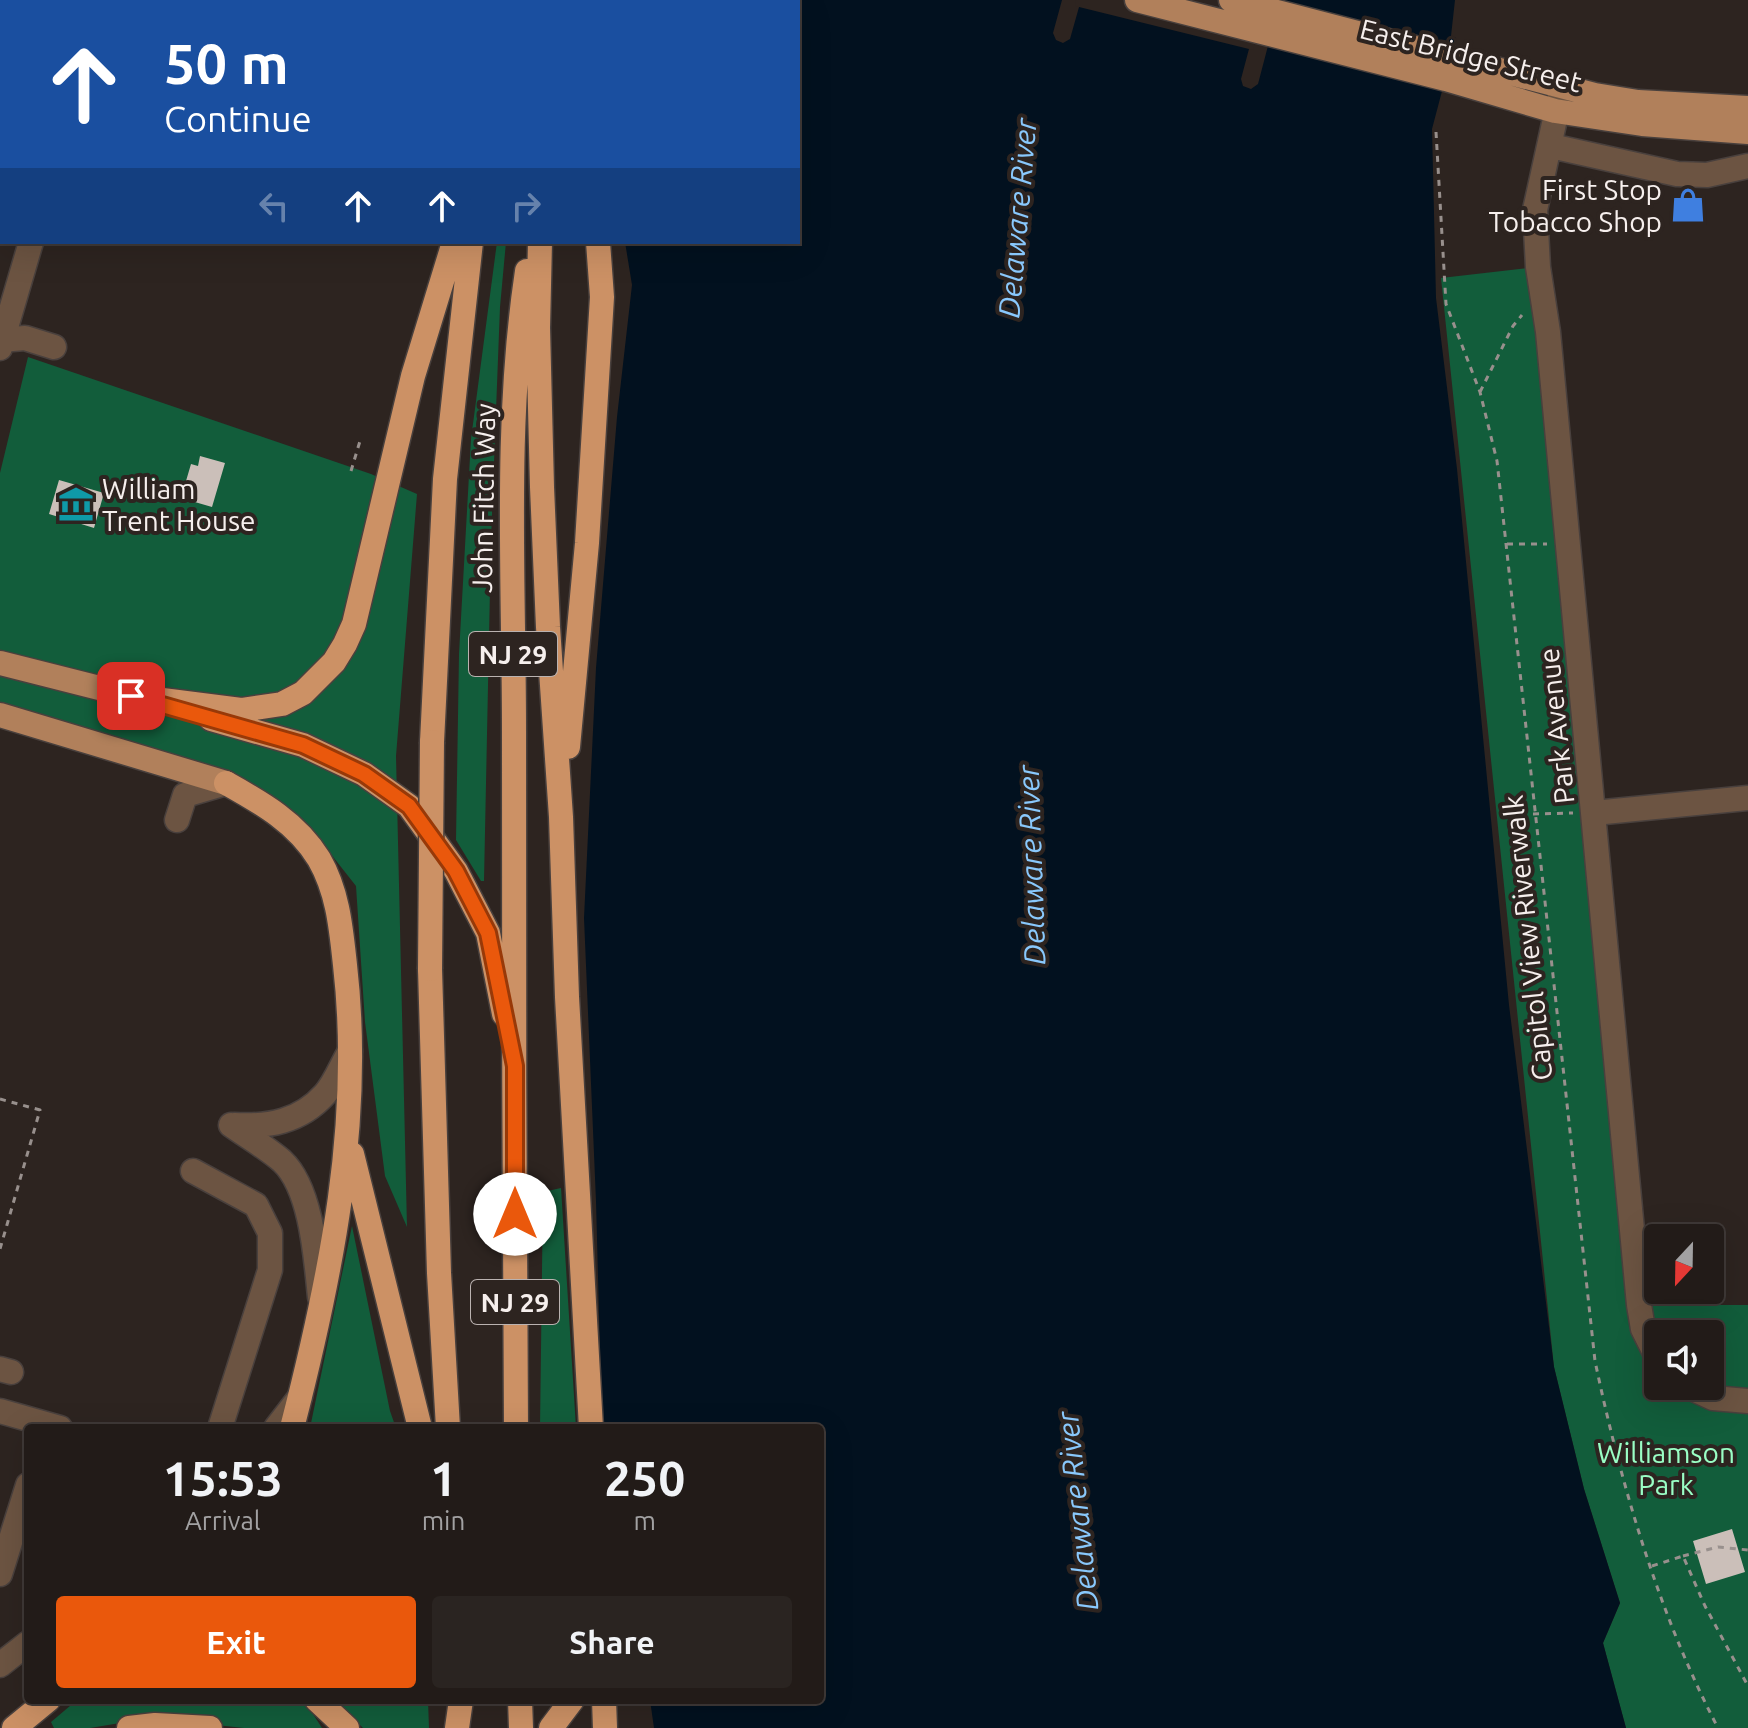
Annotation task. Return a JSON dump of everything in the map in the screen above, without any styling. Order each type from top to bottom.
[{"type":"highway","points":[[131,696],[241,710],[259,709],[282,704],[303,693],[334,662],[354,624],[413,376],[453,244]]},
{"type":"highway","name":"NJ 29","points":[[448,1424],[439,1273],[430,969],[432,742],[445,479],[471,244]]},
{"type":"highway","name":"John Fitch Way","points":[[516,1424],[512,463],[516,366],[531,244]]},
{"type":"highway","points":[[540,244],[538,328],[542,487],[591,1424]]},
{"type":"highway","points":[[561,817],[587,543],[602,297],[598,244]]},
{"type":"highway","points":[[131,696],[303,745],[364,774],[409,806],[456,871],[488,933],[515,1066]]},
{"type":"highway","points":[[226,783],[259,801],[289,824],[305,840],[326,872],[340,915],[349,1000],[347,1136],[339,1211],[321,1310],[293,1424]]},
{"type":"highway","points":[[347,1136],[419,1424]]},
{"type":"highway","points":[[14,1728],[43,1704]]},
{"type":"highway","points":[[321,1704],[347,1728]]},
{"type":"highway","points":[[457,1728],[461,1704]]},
{"type":"highway","points":[[462,1704],[465,1728]]},
{"type":"highway","points":[[551,1728],[569,1704]]},
{"type":"highway","points":[[604,1704],[605,1728]]},
{"type":"highway","points":[[129,1728],[155,1725],[210,1728]]},
{"type":"main road","name":"East Bridge Street","points":[[1137,0],[1449,69],[1638,102],[1748,108]]},
{"type":"main road","name":"East Bridge Street","points":[[1231,0],[1449,69],[1555,111],[1642,124],[1748,132]]},
{"type":"main road","points":[[0,663],[131,696]]},
{"type":"main road","points":[[0,715],[226,783]]},
{"type":"street","name":"Park Avenue","points":[[1562,87],[1535,210],[1639,1305],[1644,1331]]},
{"type":"street","points":[[1748,108],[1748,139]]},
{"type":"street","points":[[1551,146],[1677,174],[1707,175],[1748,166]]},
{"type":"street","points":[[30,244],[1,343],[25,338],[54,347]]},
{"type":"street","points":[[177,820],[185,795],[226,783]]},
{"type":"street","points":[[1594,813],[1748,798]]},
{"type":"street","points":[[321,1310],[316,1256],[296,1180],[284,1163],[231,1125],[262,1127],[296,1117],[325,1094],[350,1051]]},
{"type":"street","points":[[193,1171],[256,1205],[270,1233],[270,1270],[221,1424]]},
{"type":"street","points":[[279,1424],[300,1397]]},
{"type":"street","points":[[1724,1399],[1748,1401]]},
{"type":"street","points":[[0,1411],[46,1424]]},
{"type":"street","points":[[0,1574],[24,1498]]},
{"type":"street","points":[[0,1635],[24,1646]]},
{"type":"street","points":[[0,1665],[24,1647]]},
{"type":"path","name":"Capitol View Riverwalk","points":[[1436,132],[1446,304],[1480,392],[1497,461],[1533,814],[1595,1361],[1608,1424],[1652,1566],[1682,1652],[1718,1728]]},
{"type":"path","points":[[1480,392],[1513,326],[1542,291]]},
{"type":"path","points":[[351,471],[360,441]]},
{"type":"path","points":[[1507,544],[1529,544]]},
{"type":"path","points":[[1533,814],[1558,813]]},
{"type":"path","points":[[0,1099],[40,1110],[0,1249]]},
{"type":"path","points":[[1652,1566],[1718,1547],[1748,1550]]},
{"type":"path","points":[[1683,1556],[1705,1606],[1748,1686]]},
{"type":"green space","points":[[497,244],[506,244],[500,307],[491,540],[484,881],[481,881],[456,840],[459,654],[471,439]]},
{"type":"green space","name":"Williamson Park","points":[[1538,267],[1640,1305],[1748,1305],[1748,1728],[1626,1728],[1603,1643],[1620,1603],[1584,1489],[1554,1367],[1441,278]]},
{"type":"green space","points":[[28,357],[371,474],[417,494],[396,756],[407,1227],[385,1176],[365,1022],[356,886],[315,834],[215,769],[0,705],[0,473]]},
{"type":"green space","points":[[561,1188],[576,1424],[540,1424],[543,1192]]},
{"type":"green space","points":[[352,1226],[395,1424],[311,1424]]},
{"type":"green space","points":[[72,1704],[307,1704],[322,1728],[244,1728],[150,1718],[90,1728],[54,1728],[51,1722]]},
{"type":"green space","points":[[339,1704],[428,1704],[429,1728],[363,1728]]},
{"type":"water","name":"Delaware River","points":[[800,0],[1062,0],[1053,33],[1056,40],[1063,43],[1070,39],[1081,0],[1262,0],[1241,79],[1243,86],[1251,89],[1258,84],[1280,0],[1455,0],[1451,36],[1456,38],[1432,129],[1436,298],[1457,469],[1509,1005],[1554,1367],[1584,1489],[1620,1603],[1603,1643],[1626,1728],[654,1728],[651,1704],[824,1704],[824,1424],[602,1424],[584,918],[596,668],[617,417],[632,285],[625,244],[800,244]]},
{"type":"pier","points":[[1076,0],[1266,0],[1253,50],[1075,6]]},
{"type":"building","points":[[200,456],[225,463],[212,507],[181,498],[191,464],[198,466]]},
{"type":"building","name":"William Trent House","points":[[59,480],[104,493],[94,528],[49,514]]},
{"type":"building","points":[[1732,1529],[1745,1572],[1706,1584],[1693,1541]]},
{"type":"place","name":"First Stop Tobacco Shop","points":[[1688,205]]},
{"type":"place","name":"William Trent House","points":[[76,504]]},
{"type":"route","points":[[131,696],[303,745],[364,774],[409,806],[456,871],[488,933],[515,1066],[515,1214]]}]
